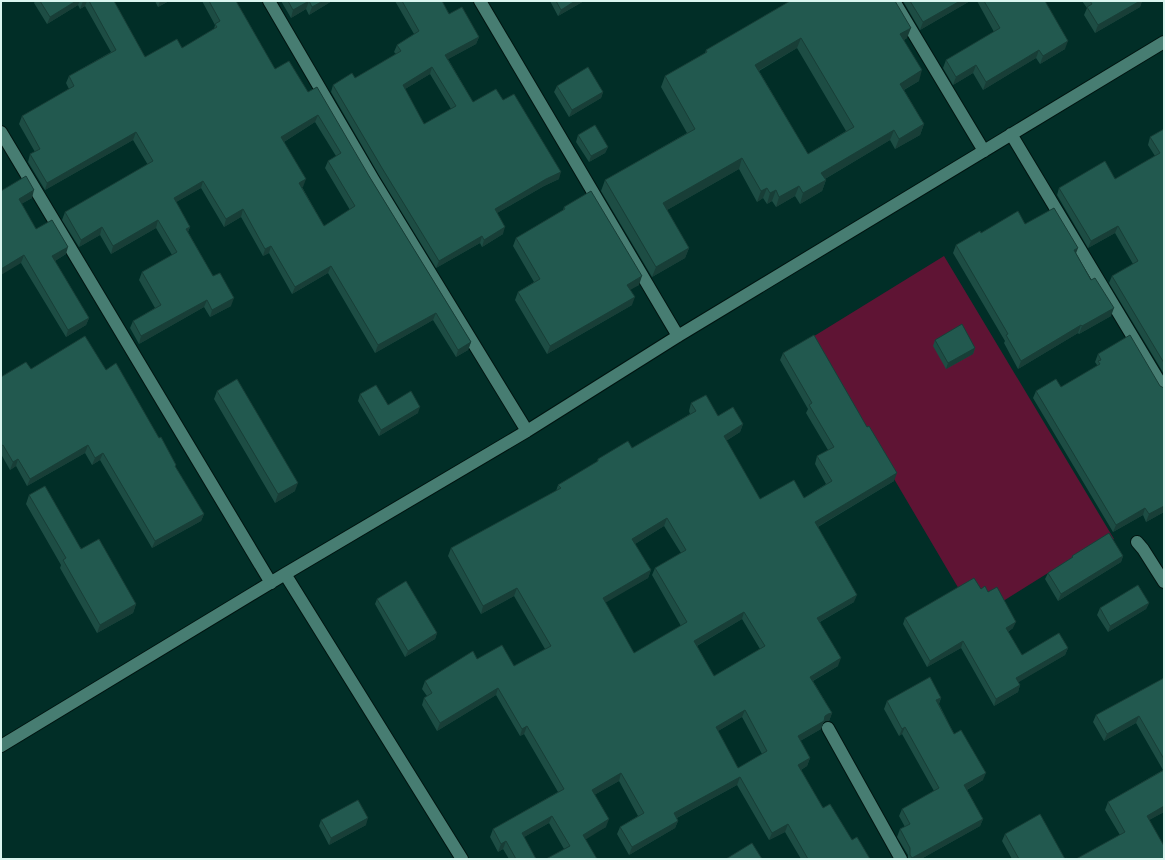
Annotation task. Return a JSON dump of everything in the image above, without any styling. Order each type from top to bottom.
[{"type":"street","points":[[269,1],[373,179],[527,431]]},
{"type":"street","points":[[480,1],[678,336]]},
{"type":"street","points":[[894,1],[984,151]]},
{"type":"street","points":[[1,746],[285,574],[527,431],[678,336],[1164,42]]},
{"type":"street","points":[[1,132],[271,583]]},
{"type":"street","points":[[1011,134],[1164,389]]},
{"type":"street","points":[[1137,542],[1164,582]]},
{"type":"street","points":[[285,574],[462,859]]},
{"type":"street","points":[[828,728],[901,859]]},
{"type":"shaded area","points":[[944,256],[1114,539],[1064,563],[976,618],[811,338]]},
{"type":"building","points":[[40,1],[76,1],[50,17]]},
{"type":"building","points":[[89,1],[114,1],[145,57],[177,39],[182,48],[217,27],[215,24],[220,21],[209,1],[236,1],[275,69],[289,61],[308,92],[317,87],[369,176],[471,342],[458,350],[436,313],[378,345],[331,266],[295,287],[271,246],[265,249],[243,209],[226,219],[203,181],[174,198],[190,227],[186,229],[213,276],[220,273],[234,298],[212,310],[207,300],[141,336],[133,321],[161,305],[142,272],[177,252],[158,220],[113,246],[102,227],[81,240],[65,212],[153,161],[136,132],[47,183],[30,154],[40,149],[22,116],[74,86],[69,76],[116,50]],"holes":[[[318,115],[341,153],[328,161],[355,206],[324,226],[299,183],[306,179],[281,137]]]},
{"type":"building","points":[[288,1],[309,1],[293,10]]},
{"type":"building","points":[[309,1],[323,1],[312,7]]},
{"type":"building","points":[[402,1],[442,1],[449,14],[462,7],[479,37],[445,55],[473,102],[496,89],[503,100],[514,94],[561,172],[546,179],[495,209],[505,227],[484,240],[482,236],[439,261],[333,85],[352,73],[355,78],[401,51],[397,45],[419,31]],"holes":[[[432,67],[456,106],[424,124],[403,85]]]},
{"type":"building","points":[[556,1],[575,1],[561,10]]},
{"type":"building","points":[[790,1],[895,1],[911,28],[900,34],[922,70],[900,84],[924,124],[899,139],[894,130],[821,173],[826,180],[803,193],[799,186],[779,197],[776,190],[770,193],[767,188],[761,191],[742,158],[663,203],[689,248],[656,267],[605,180],[695,129],[665,76],[707,52],[706,50]],"holes":[[[801,38],[854,127],[808,154],[755,65]]]},
{"type":"building","points":[[910,1],[960,1],[923,22]]},
{"type":"building","points":[[984,1],[1045,1],[1068,41],[1043,56],[1039,50],[986,82],[976,65],[956,77],[946,60],[1000,28]]},
{"type":"building","points":[[1090,1],[1140,1],[1098,25],[1087,7],[1092,4]]},
{"type":"building","points":[[588,67],[603,92],[572,110],[557,86]]},
{"type":"building","points":[[595,125],[608,147],[591,156],[578,135]]},
{"type":"building","points":[[1164,129],[1164,363],[1112,276],[1138,261],[1118,226],[1091,241],[1059,188],[1105,161],[1115,179],[1160,153],[1150,137]]},
{"type":"building","points":[[26,176],[34,190],[19,199],[36,229],[52,220],[68,247],[52,256],[89,318],[68,330],[24,255],[1,269],[1,191]]},
{"type":"building","points":[[591,191],[642,276],[627,285],[635,297],[550,346],[518,292],[540,279],[516,238],[565,209],[564,207]]},
{"type":"building","points":[[1054,208],[1078,248],[1074,250],[1091,280],[1095,278],[1114,308],[1082,326],[1081,325],[1021,361],[1006,335],[1008,334],[956,245],[980,231],[981,233],[1018,211],[1025,224]]},
{"type":"building","points":[[962,324],[975,348],[948,363],[935,340]]},
{"type":"building","points":[[814,335],[867,427],[869,426],[897,473],[815,522],[857,595],[817,618],[841,658],[810,677],[832,713],[825,716],[824,721],[798,736],[810,758],[798,765],[823,808],[830,804],[852,840],[857,837],[870,859],[808,859],[788,824],[772,833],[740,777],[674,813],[678,821],[632,847],[620,827],[644,813],[621,773],[592,790],[609,819],[583,835],[597,859],[546,859],[570,846],[552,816],[522,833],[536,859],[516,859],[506,841],[501,844],[493,829],[564,789],[527,726],[522,729],[498,688],[440,723],[424,698],[432,693],[425,681],[473,651],[477,659],[502,645],[514,666],[551,646],[517,588],[483,606],[451,548],[561,488],[558,485],[628,441],[632,448],[696,411],[691,403],[706,395],[718,416],[733,407],[743,424],[724,436],[760,499],[794,480],[804,498],[832,481],[817,456],[834,447],[809,405],[812,403],[783,353]],"holes":[[[667,518],[686,550],[655,568],[687,622],[634,653],[603,598],[651,570],[632,539]],[[744,612],[765,646],[714,676],[694,641]],[[745,710],[767,751],[738,768],[716,727]]]},
{"type":"building","points":[[1130,335],[1160,386],[1164,388],[1164,506],[1149,514],[1145,508],[1116,525],[1036,391],[1056,379],[1061,387],[1100,364],[1098,361],[1101,360],[1098,354]]},
{"type":"building","points":[[85,336],[106,370],[116,363],[159,438],[161,437],[176,465],[175,466],[204,514],[155,541],[103,453],[95,458],[88,445],[30,479],[18,459],[13,462],[3,445],[1,446],[1,377],[26,362],[31,369]]},
{"type":"building","points":[[237,379],[298,483],[278,494],[217,391]]},
{"type":"building","points":[[376,385],[388,405],[411,391],[420,407],[381,430],[360,394]]},
{"type":"building","points":[[45,486],[81,549],[99,539],[136,604],[100,625],[63,560],[66,558],[29,495]]},
{"type":"building","points":[[1109,533],[1123,556],[1061,594],[1048,573]]},
{"type":"building","points":[[974,578],[981,589],[985,586],[988,592],[997,587],[1016,622],[1006,628],[1022,655],[1059,633],[1068,648],[1016,678],[1020,685],[996,699],[963,641],[930,661],[905,618]]},
{"type":"building","points":[[406,581],[437,633],[408,651],[377,599]]},
{"type":"building","points":[[1138,585],[1149,603],[1110,626],[1100,608]]},
{"type":"building","points":[[930,677],[941,698],[936,700],[954,734],[961,730],[986,773],[964,785],[983,819],[912,858],[910,855],[910,848],[900,829],[910,824],[902,809],[939,788],[905,727],[902,729],[887,701]]},
{"type":"building","points":[[1164,678],[1164,759],[1139,716],[1107,734],[1096,715]]},
{"type":"building","points":[[1164,770],[1164,806],[1147,816],[1164,846],[1164,859],[1076,859],[1125,832],[1108,802]]},
{"type":"building","points":[[358,800],[368,818],[331,838],[321,820]]},
{"type":"building","points":[[1040,814],[1065,859],[1019,859],[1005,834]]},
{"type":"building","points":[[752,843],[762,859],[726,859]]}]
